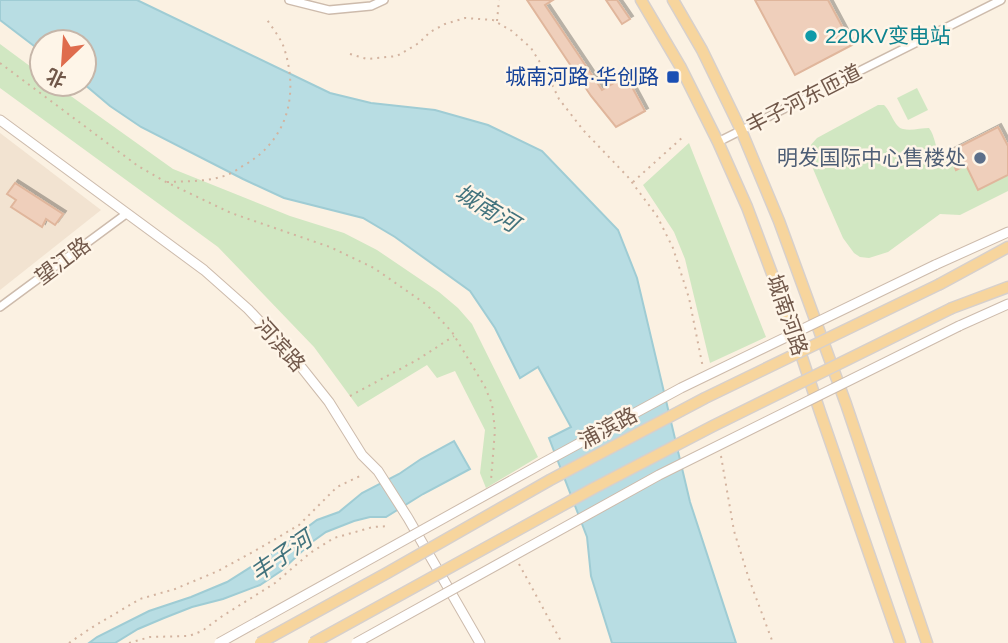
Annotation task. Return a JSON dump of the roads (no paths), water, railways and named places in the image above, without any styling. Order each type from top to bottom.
[{"type":"main road","name":"城南河路","points":[[641,0],[680,66],[719,142],[747,207],[772,271],[900,643]]},
{"type":"main road","name":"城南河路","points":[[673,0],[702,50],[741,130],[779,220],[846,404],[927,643]]},
{"type":"main road","points":[[940,284],[1008,247]]},
{"type":"main road","name":"浦滨路","points":[[260,643],[574,467],[705,398],[1008,253]]},
{"type":"main road","points":[[313,643],[594,488],[713,426],[952,308],[1008,288]]},
{"type":"street","points":[[289,0],[329,10],[371,6],[384,0]]},
{"type":"street","name":"丰子河东匝道","points":[[719,142],[1002,0]]},
{"type":"street","name":"河滨路","points":[[0,120],[204,270],[248,309],[294,358],[329,402],[362,455],[377,471],[408,518],[480,643]]},
{"type":"street","name":"望江路","points":[[0,307],[126,214]]},
{"type":"street","name":"浦滨路","points":[[219,643],[681,388],[1008,232]]},
{"type":"street","points":[[356,643],[659,475],[1008,304]]},
{"type":"water","name":"城南河","points":[[0,0],[137,0],[330,93],[371,103],[435,110],[488,125],[542,151],[618,230],[637,278],[690,502],[736,643],[612,643],[591,576],[587,537],[549,438],[571,427],[538,367],[520,378],[495,328],[470,291],[395,237],[363,218],[284,198],[141,127],[110,106],[98,96],[98,28],[28,28],[28,41],[0,20]]},
{"type":"water","name":"丰子河","points":[[454,441],[470,469],[386,517],[354,521],[326,532],[281,571],[260,585],[164,618],[115,643],[89,643],[149,611],[227,582],[270,555],[317,520],[339,512],[362,493]]},
{"type":"place","name":"220KV变电站","points":[[811,36]]},
{"type":"place","name":"城南河路·华创路","points":[[673,77]]},
{"type":"place","name":"明发国际中心售楼处","points":[[980,158]]}]
